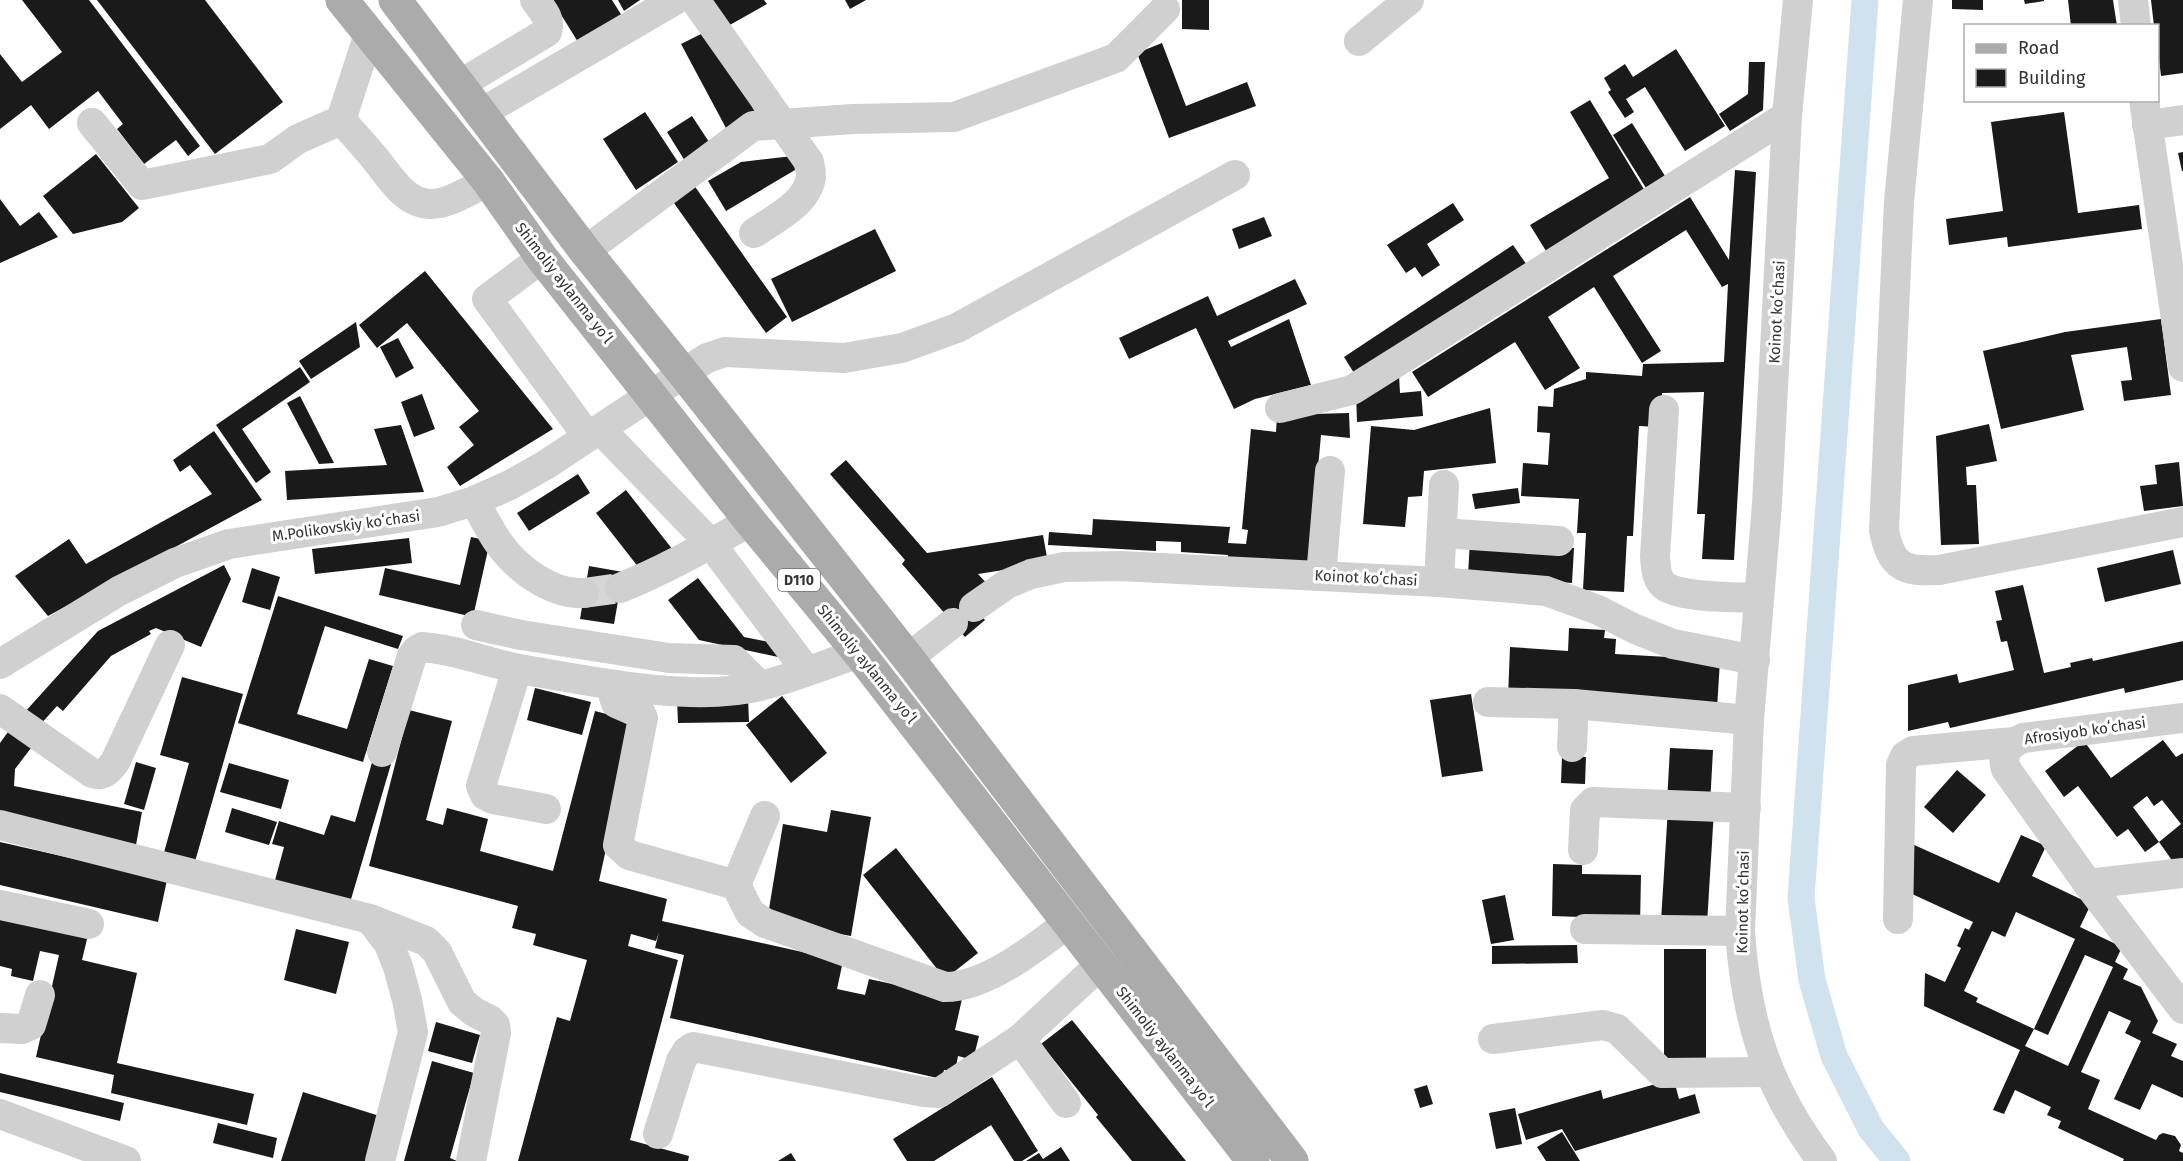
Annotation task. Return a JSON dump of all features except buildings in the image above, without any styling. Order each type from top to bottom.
[{"type":"main road","name":"Shimoliy aylanma yoʻl","points":[[342,0],[488,181],[542,258],[750,521],[860,653],[1101,964],[1242,1157]]},
{"type":"main road","name":"Shimoliy aylanma yoʻl","points":[[395,0],[585,251],[908,658],[1292,1161]]},
{"type":"street","points":[[459,85],[547,32],[549,25],[547,16],[535,0]]},
{"type":"street","points":[[481,113],[675,0]]},
{"type":"street","points":[[695,0],[809,162],[811,177],[803,195],[793,207],[754,233]]},
{"type":"street","points":[[1359,41],[1409,0]]},
{"type":"street","name":"Koinot koʻchasi","points":[[1798,0],[1787,116],[1767,504],[1749,720],[1740,931],[1742,962],[1752,1022],[1769,1072],[1798,1129],[1822,1161]]},
{"type":"street","points":[[1918,0],[1899,202],[1884,530],[1887,547],[1902,567],[1917,571],[1939,570],[2183,522]]},
{"type":"street","points":[[2133,0],[2136,24]]},
{"type":"street","points":[[585,251],[753,126],[853,119],[954,117],[1116,58],[1166,9]]},
{"type":"street","points":[[92,123],[142,185],[270,159],[298,139],[340,120],[369,34]]},
{"type":"street","points":[[2183,120],[2145,112],[2183,367]]},
{"type":"street","points":[[1280,408],[1352,390],[1787,116]]},
{"type":"street","points":[[340,120],[392,180],[408,196],[420,202],[433,204],[456,197],[488,181]]},
{"type":"street","name":"M.Polikovskiy koʻchasi","points":[[1,661],[119,591],[175,563],[229,544],[438,512],[474,501],[510,485],[594,433],[707,358],[725,352],[844,358],[902,348],[957,328],[1235,175]]},
{"type":"street","points":[[542,258],[487,299],[594,433],[711,544],[806,670]]},
{"type":"street","points":[[1664,410],[1655,557],[1657,574],[1665,586],[1692,594],[1759,598]]},
{"type":"street","points":[[1321,576],[1330,471]]},
{"type":"street","points":[[1439,582],[1444,485]]},
{"type":"street","points":[[474,501],[499,543],[519,565],[558,589],[576,594],[584,593]]},
{"type":"street","points":[[620,588],[711,544],[750,521]]},
{"type":"street","points":[[1442,533],[1559,542]]},
{"type":"street","name":"Koinot koʻchasi","points":[[908,658],[1007,584],[1031,574],[1064,567],[1120,566],[1439,582],[1546,591],[1598,610],[1635,629],[1672,644],[1755,660]]},
{"type":"street","points":[[476,625],[521,635],[669,658],[734,660],[760,686]]},
{"type":"street","points":[[0,710],[92,773],[100,775],[115,762],[170,645]]},
{"type":"street","points":[[382,752],[412,656],[422,647],[517,669],[616,685],[688,691],[730,691],[760,686],[860,653]]},
{"type":"street","points":[[517,669],[481,786],[485,795],[494,799],[546,809]]},
{"type":"street","points":[[616,685],[614,697],[616,704],[641,714],[644,718],[618,845],[629,855],[736,885],[750,913],[765,924],[945,987],[960,987],[985,978],[1041,944],[1069,922]]},
{"type":"street","points":[[1488,702],[1574,704],[1749,720]]},
{"type":"street","points":[[1572,747],[1574,704]]},
{"type":"street","name":"Afrosiyob koʻchasi","points":[[2183,718],[2035,735],[2014,742],[2004,754],[2006,770],[2088,884],[2183,1009]]},
{"type":"street","points":[[1898,919],[1901,765],[1905,756],[1913,751],[2014,742]]},
{"type":"street","points":[[1583,850],[1585,810],[1593,802],[1746,808]]},
{"type":"street","points":[[736,885],[765,816]]},
{"type":"street","points":[[0,825],[370,919],[426,941],[437,952],[462,1002],[495,1025],[496,1033],[471,1161]]},
{"type":"street","points":[[2088,884],[2183,873]]},
{"type":"street","points":[[0,905],[89,924]]},
{"type":"street","points":[[370,919],[389,944],[398,968],[407,1000],[412,1032],[380,1161]]},
{"type":"street","points":[[1585,929],[1740,931]]},
{"type":"street","points":[[658,1134],[681,1061],[687,1051],[693,1047],[939,1093],[1020,1039],[1101,964]]},
{"type":"street","points":[[0,1028],[22,1029],[31,1024],[40,995]]},
{"type":"street","points":[[1493,1039],[1603,1025],[1617,1029],[1662,1072],[1769,1072]]},
{"type":"street","points":[[1020,1039],[1066,1103]]},
{"type":"street","points":[[0,1114],[126,1161]]},
{"type":"waterway","points":[[1865,0],[1801,898],[1812,980],[1834,1056],[1871,1129],[1897,1161]]},
{"type":"tunnel","points":[[584,593],[620,588]]}]
